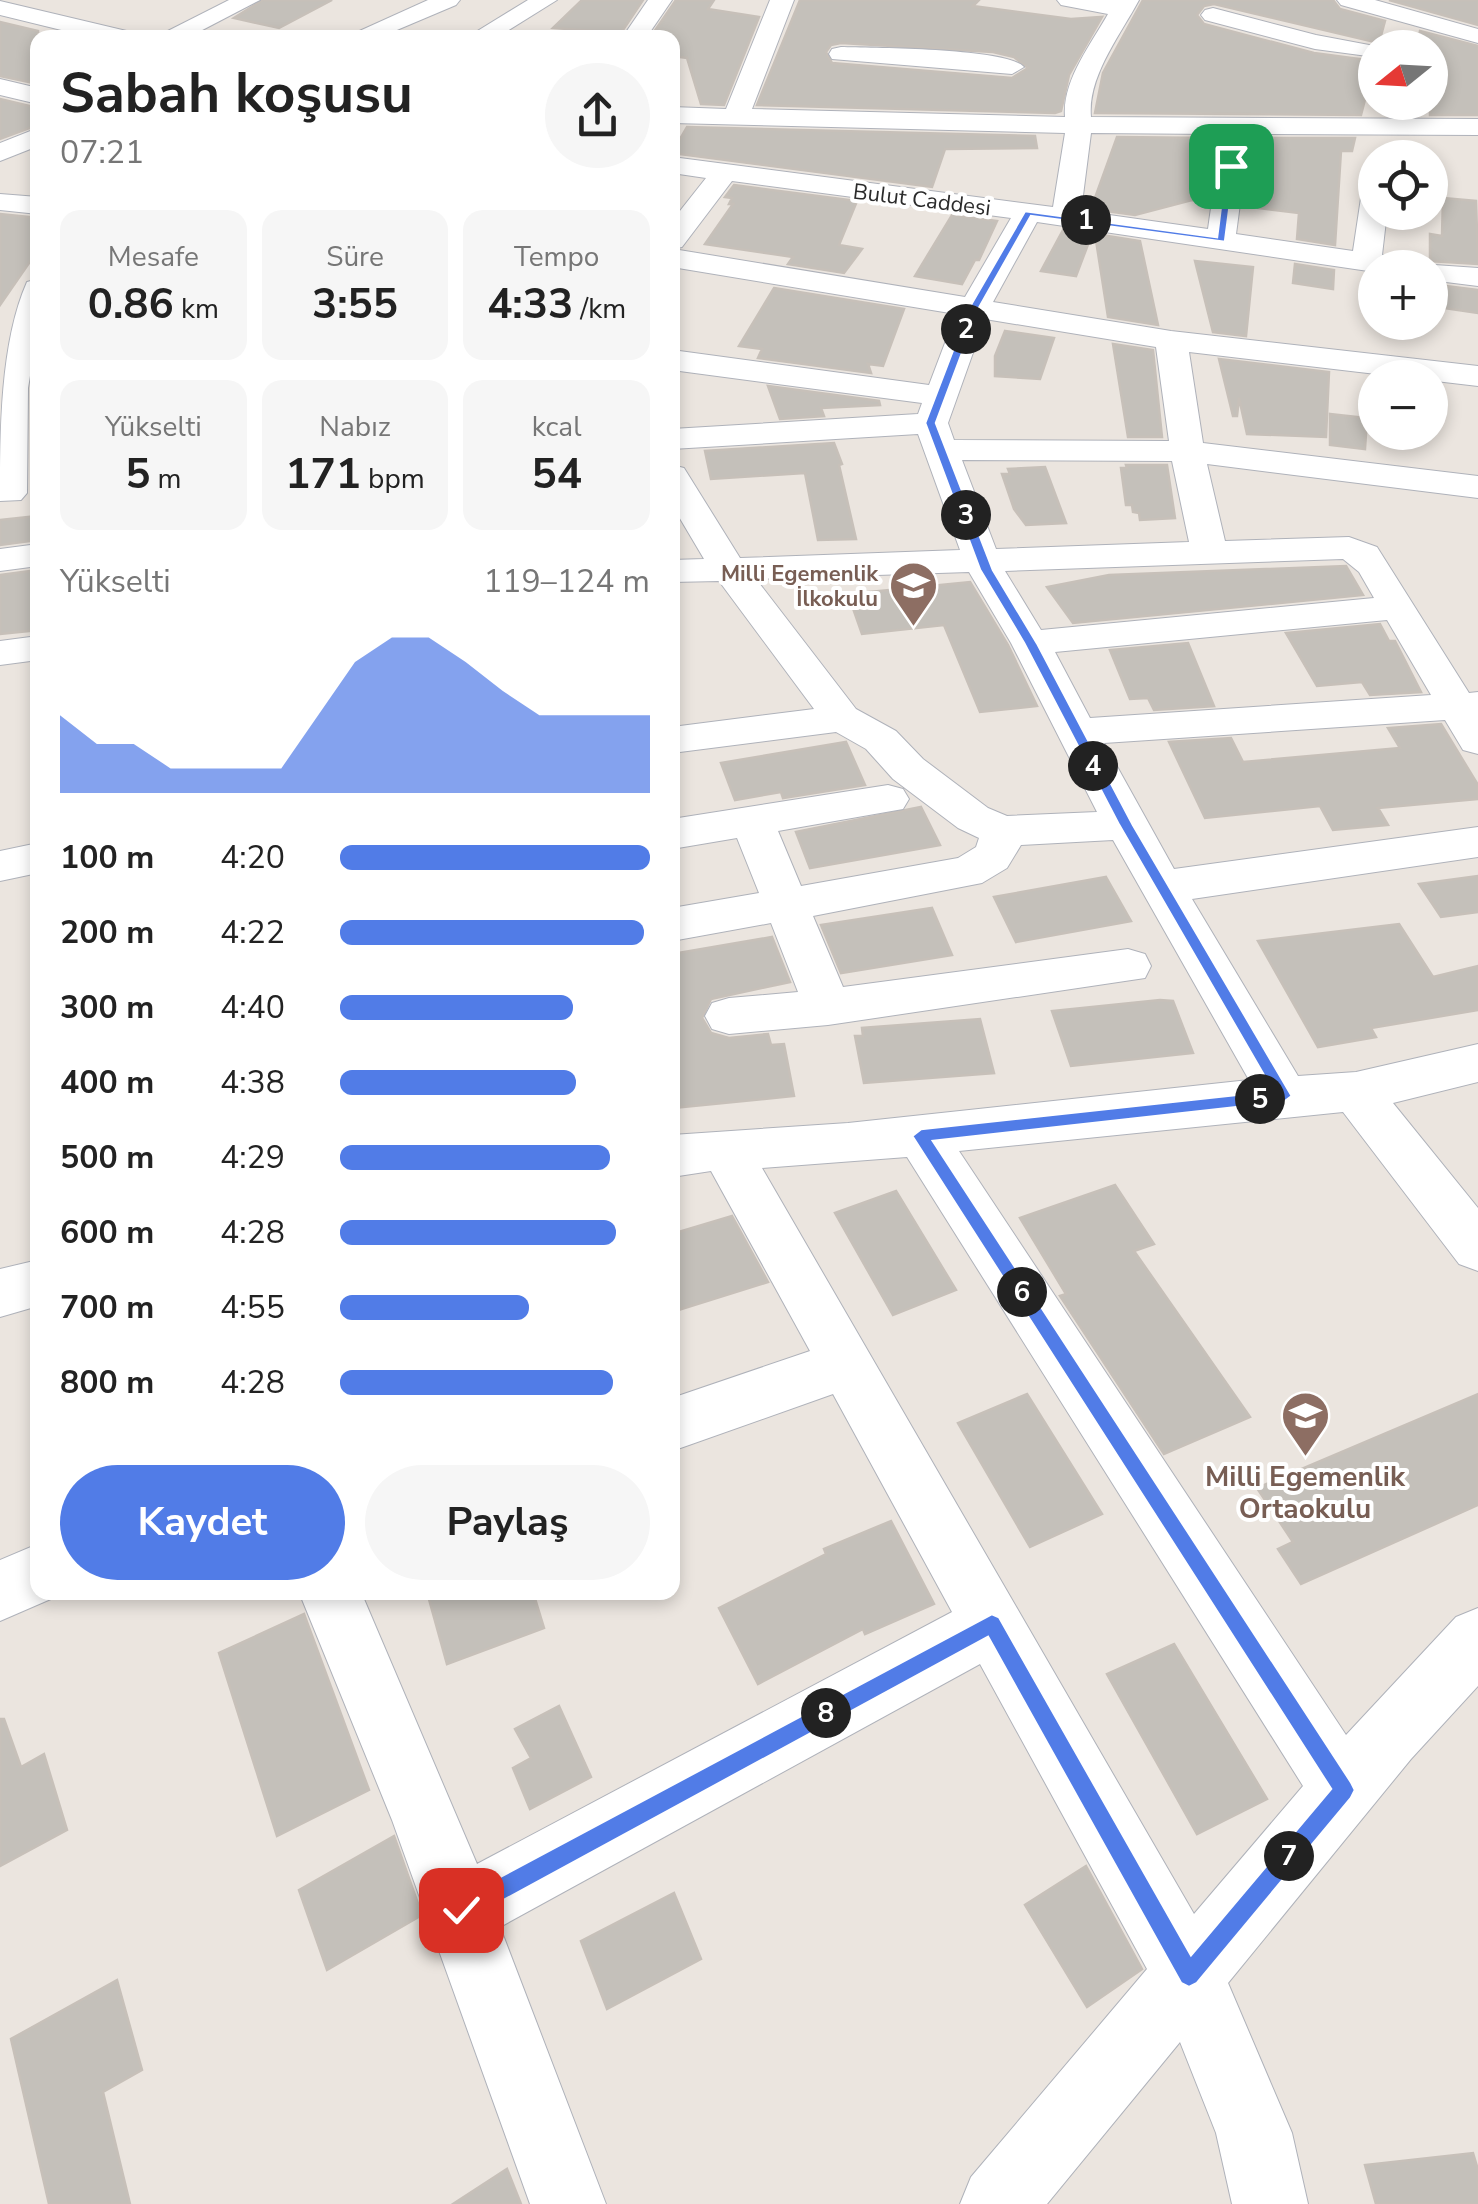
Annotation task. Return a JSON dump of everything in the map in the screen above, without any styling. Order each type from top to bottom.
[{"type":"street","points":[[2,9],[37,0]]},
{"type":"street","points":[[183,30],[248,0]]},
{"type":"street","points":[[375,30],[448,0]]},
{"type":"street","points":[[492,30],[545,0]]},
{"type":"street","points":[[639,30],[660,0]]},
{"type":"street","points":[[736,117],[782,0]]},
{"type":"street","points":[[1068,0],[1124,4],[1087,73],[1077,106],[1080,125],[1047,215],[974,308],[937,423],[982,558],[1126,825],[1284,1096]]},
{"type":"street","points":[[1349,0],[1478,36]]},
{"type":"street","points":[[1428,0],[1478,13]]},
{"type":"street","points":[[2,9],[92,30]]},
{"type":"street","points":[[1213,15],[1315,42],[1358,48]]},
{"type":"street","points":[[819,98],[848,43],[1012,67]]},
{"type":"street","points":[[960,44],[1020,52],[996,104],[993,123]]},
{"type":"street","points":[[0,87],[30,94]]},
{"type":"street","points":[[680,115],[736,117],[819,98],[910,130],[993,123],[1478,127]]},
{"type":"street","points":[[1221,240],[1231,166],[1228,125]]},
{"type":"street","points":[[1384,140],[1386,126]]},
{"type":"street","points":[[0,153],[30,140]]},
{"type":"street","name":"Bulut Caddesi","points":[[680,167],[723,174],[889,185],[1047,215],[1358,261]]},
{"type":"street","points":[[680,230],[723,174]]},
{"type":"street","points":[[0,202],[30,205]]},
{"type":"street","points":[[680,259],[1171,340],[1478,376]]},
{"type":"street","points":[[1448,273],[1478,278]]},
{"type":"street","points":[[1171,340],[1187,451],[1209,552]]},
{"type":"street","points":[[16,492],[11,402],[28,354]]},
{"type":"street","points":[[680,362],[937,423],[1478,487]]},
{"type":"street","points":[[680,439],[937,423]]},
{"type":"street","points":[[680,488],[729,568],[842,718],[881,740],[908,769],[973,818],[1002,831],[1126,825]]},
{"type":"street","points":[[680,571],[1349,548],[1375,568],[1467,705],[1478,741]]},
{"type":"street","points":[[0,560],[30,556]]},
{"type":"street","points":[[0,586],[30,582]]},
{"type":"street","points":[[1030,643],[1398,607]]},
{"type":"street","points":[[0,653],[30,649]]},
{"type":"street","points":[[0,681],[30,678]]},
{"type":"street","points":[[1074,732],[1467,705]]},
{"type":"street","points":[[680,739],[842,718]]},
{"type":"street","points":[[680,831],[888,799]]},
{"type":"street","points":[[752,821],[828,1007]]},
{"type":"street","points":[[680,924],[966,872],[989,863],[998,854],[1002,831]]},
{"type":"street","points":[[1162,887],[1478,842]]},
{"type":"street","points":[[0,866],[30,860]]},
{"type":"street","points":[[729,1016],[828,1007],[1128,966]]},
{"type":"street","points":[[698,1152],[848,1144],[1284,1096],[1356,1092],[1478,1062]]},
{"type":"street","points":[[1356,1092],[1478,1248]]},
{"type":"street","points":[[921,1136],[1344,1790]]},
{"type":"street","points":[[698,1152],[846,1364],[1189,1975],[1254,2132],[1270,2204]]},
{"type":"street","points":[[0,1293],[30,1286]]},
{"type":"street","points":[[680,1422],[846,1364]]},
{"type":"street","points":[[0,1590],[30,1577]]},
{"type":"street","points":[[333,1600],[461,1910],[568,2204]]},
{"type":"street","points":[[461,1910],[992,1624]]},
{"type":"street","points":[[998,2204],[1344,1790],[1474,1652]]},
{"type":"building","points":[[263,0],[332,0],[279,28],[234,18]]},
{"type":"building","points":[[582,0],[643,0],[623,30],[553,28]]},
{"type":"building","points":[[676,0],[714,0],[708,9],[759,17],[724,105],[701,104],[687,58],[680,57],[680,30],[655,30]]},
{"type":"building","points":[[800,0],[979,0],[973,6],[1071,19],[1102,17],[1069,75],[1061,111],[1055,113],[757,105]],"holes":[[[841,43],[993,52],[1014,57],[1028,68],[1012,78],[832,63],[826,52],[831,45]]]},
{"type":"building","points":[[1143,0],[1333,0],[1340,9],[1385,21],[1383,30],[1358,30],[1358,38],[1214,4],[1204,6],[1197,15],[1204,24],[1314,53],[1358,59],[1358,115],[1095,113],[1103,73]]},
{"type":"building","points":[[1389,0],[1478,0],[1478,25]]},
{"type":"building","points":[[0,22],[34,30],[30,30],[30,82],[0,76]]},
{"type":"building","points":[[1448,38],[1478,46],[1478,115],[1448,115]]},
{"type":"building","points":[[0,99],[30,106],[30,128],[0,139]]},
{"type":"building","points":[[687,127],[1035,136],[1037,148],[945,149],[932,187],[680,154],[680,139]]},
{"type":"building","points":[[1117,137],[1211,138],[1213,166],[1208,202],[1192,200],[1135,215],[1091,209]]},
{"type":"building","points":[[1246,138],[1355,138],[1352,151],[1341,151],[1335,245],[1297,239],[1299,213],[1243,206],[1249,166]]},
{"type":"building","points":[[734,185],[857,201],[839,245],[862,249],[844,273],[788,264],[793,257],[705,244],[733,204],[729,204],[732,198],[725,197]]},
{"type":"building","points":[[1448,198],[1476,201],[1478,264],[1448,262],[1448,250],[1430,250],[1430,234],[1442,236],[1442,230],[1448,230]]},
{"type":"building","points":[[0,214],[30,217],[30,262],[0,305]]},
{"type":"building","points":[[952,215],[997,221],[979,260],[975,260],[962,284],[915,276]]},
{"type":"building","points":[[1063,230],[1092,234],[1076,276],[1041,271]]},
{"type":"building","points":[[1095,234],[1140,241],[1158,325],[1108,317]]},
{"type":"building","points":[[1195,261],[1253,267],[1246,336],[1213,332]]},
{"type":"building","points":[[1295,264],[1334,270],[1333,289],[1293,283]]},
{"type":"building","points":[[1448,286],[1478,290],[1478,313],[1448,309]]},
{"type":"building","points":[[774,288],[904,309],[883,366],[868,364],[871,373],[758,358],[762,349],[739,346]]},
{"type":"building","points":[[1005,331],[1054,338],[1040,379],[995,376],[995,356]]},
{"type":"building","points":[[1113,344],[1153,350],[1162,437],[1128,437]]},
{"type":"building","points":[[1219,359],[1329,372],[1326,437],[1247,434],[1239,398],[1237,416],[1233,416]]},
{"type":"building","points":[[768,386],[879,401],[880,405],[821,408],[824,416],[780,419]]},
{"type":"building","points":[[1330,414],[1358,417],[1358,448],[1330,445]]},
{"type":"building","points":[[834,443],[842,464],[839,465],[856,539],[818,540],[805,473],[711,479],[705,451]]},
{"type":"building","points":[[1126,465],[1167,465],[1175,518],[1140,520],[1132,505],[1126,505],[1121,468],[1127,468]]},
{"type":"building","points":[[1045,467],[1066,523],[1026,525],[1014,509],[1002,474],[1010,474],[1008,469]]},
{"type":"building","points":[[30,517],[30,541],[0,545],[0,520]]},
{"type":"building","points":[[1346,566],[1363,595],[1073,623],[1047,587],[1109,575]]},
{"type":"building","points":[[30,571],[30,631],[0,634],[0,575]]},
{"type":"building","points":[[970,582],[1008,645],[1037,706],[980,712],[944,625],[862,634],[848,594]]},
{"type":"building","points":[[1380,624],[1389,641],[1395,641],[1421,692],[1370,695],[1362,682],[1317,686],[1286,633]]},
{"type":"building","points":[[1188,643],[1214,706],[1154,710],[1148,698],[1130,699],[1110,650]]},
{"type":"building","points":[[1441,724],[1478,785],[1478,799],[1378,808],[1388,825],[1333,830],[1320,806],[1205,818],[1169,742],[1231,738],[1243,762],[1400,748],[1388,728]]},
{"type":"building","points":[[846,742],[865,785],[783,798],[781,792],[735,800],[721,763]]},
{"type":"building","points":[[921,807],[940,845],[810,868],[796,832]]},
{"type":"building","points":[[1478,876],[1478,912],[1441,917],[1419,884]]},
{"type":"building","points":[[1106,877],[1131,921],[1016,942],[994,897]]},
{"type":"building","points":[[932,908],[952,955],[841,973],[821,925]]},
{"type":"building","points":[[1399,924],[1433,977],[1478,966],[1478,1010],[1371,1028],[1376,1037],[1318,1047],[1258,941]]},
{"type":"building","points":[[772,937],[790,982],[711,999],[702,1018],[711,1033],[729,1038],[768,1034],[771,1045],[784,1044],[794,1096],[680,1107],[680,953]]},
{"type":"building","points":[[1173,1001],[1193,1053],[1071,1066],[1052,1011]]},
{"type":"building","points":[[980,1019],[994,1073],[864,1083],[855,1036],[863,1036],[862,1028]]},
{"type":"building","points":[[1115,1185],[1154,1244],[1134,1251],[1250,1417],[1164,1454],[1060,1296],[1066,1294],[1020,1218]]},
{"type":"building","points":[[896,1191],[956,1290],[893,1315],[835,1213]]},
{"type":"building","points":[[732,1216],[768,1282],[680,1310],[680,1232]]},
{"type":"building","points":[[1027,1394],[1102,1514],[1030,1547],[958,1423]]},
{"type":"building","points":[[1478,1394],[1478,1505],[1301,1584],[1278,1549],[1293,1542],[1257,1488]]},
{"type":"building","points":[[891,1521],[934,1604],[865,1634],[863,1629],[758,1684],[719,1608],[826,1554],[824,1549]]},
{"type":"building","points":[[429,1600],[535,1600],[544,1628],[447,1664]]},
{"type":"building","points":[[304,1614],[369,1790],[277,1836],[219,1653]]},
{"type":"building","points":[[1174,1644],[1267,1799],[1197,1834],[1107,1674]]},
{"type":"building","points":[[559,1706],[591,1777],[530,1809],[513,1768],[531,1758],[515,1729]]},
{"type":"building","points":[[0,1719],[4,1719],[21,1767],[44,1754],[67,1830],[0,1866]]},
{"type":"building","points":[[394,1836],[422,1915],[327,1970],[299,1890]]},
{"type":"building","points":[[1086,1866],[1142,1969],[1087,2007],[1025,1905]]},
{"type":"building","points":[[674,1893],[701,1959],[607,2009],[581,1941]]},
{"type":"building","points":[[117,1980],[142,2070],[103,2092],[130,2204],[49,2204],[11,2039]]},
{"type":"building","points":[[1473,2153],[1478,2170],[1478,2204],[1376,2204],[1365,2165]]},
{"type":"building","points":[[507,2169],[521,2204],[453,2204]]},
{"type":"place","name":"Milli Egemenlik İlkokulu","points":[[913,628]]},
{"type":"place","name":"Milli Egemenlik Ortaokulu","points":[[1305,1458]]},
{"type":"route","points":[[461,1910],[992,1624],[1189,1975],[1344,1790],[921,1136],[1284,1096],[1126,825],[1030,643],[986,570],[931,423],[974,308],[1028,213],[1221,240],[1231,166]]}]
